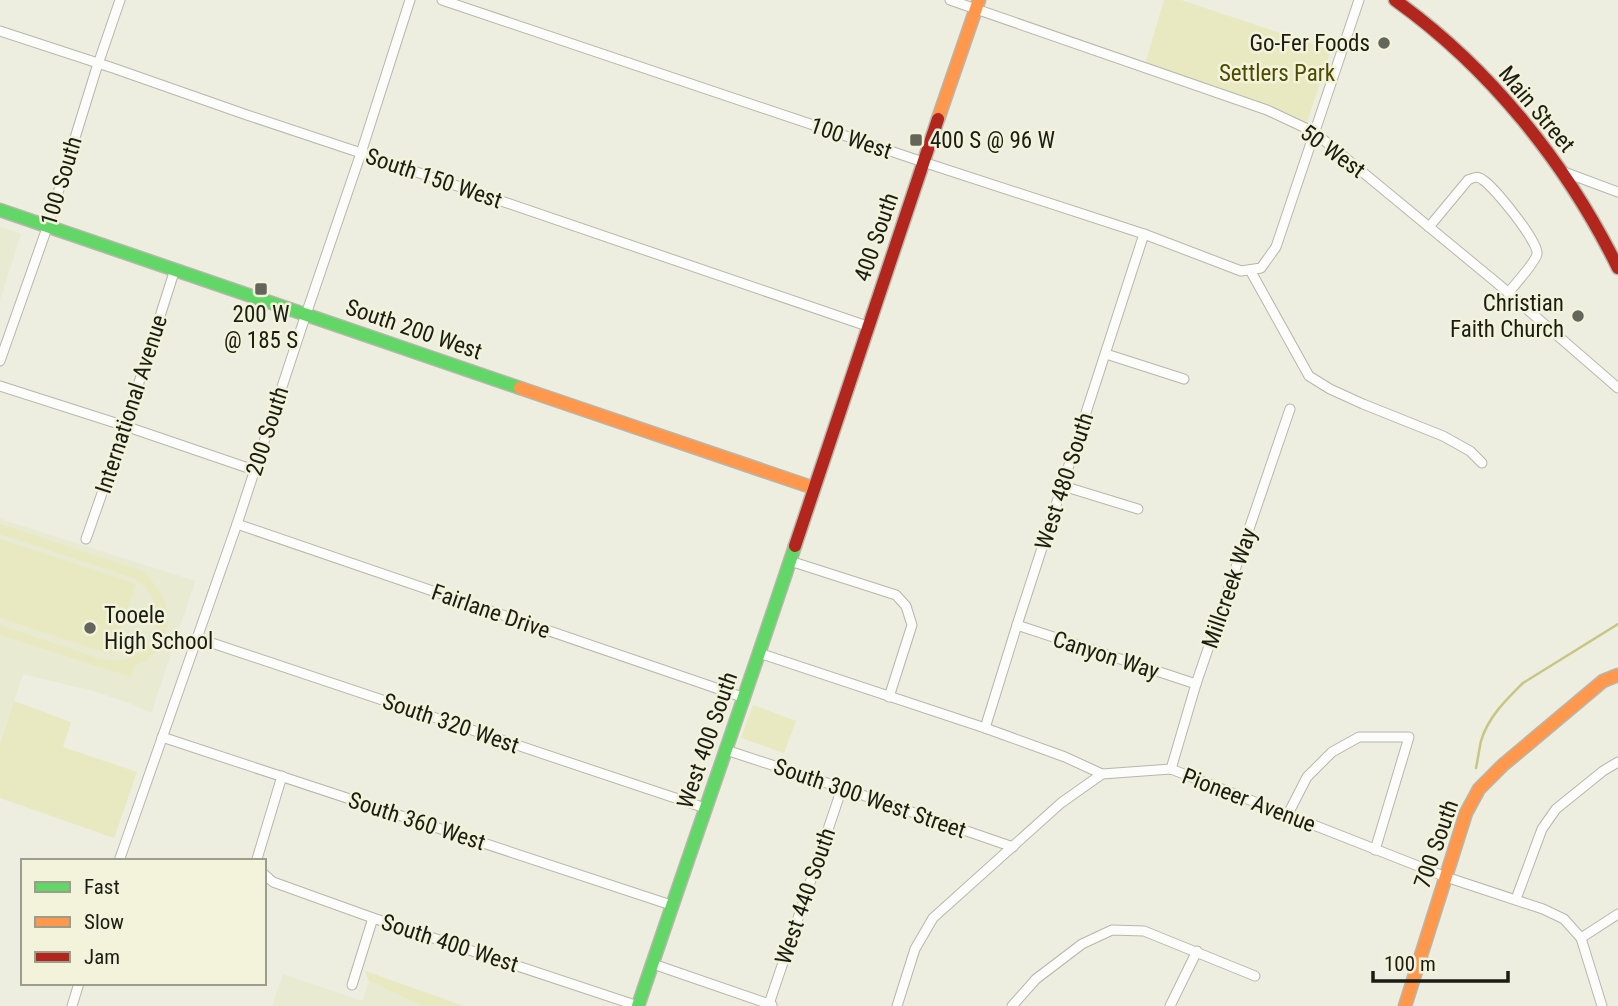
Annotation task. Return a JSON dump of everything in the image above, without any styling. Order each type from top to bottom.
[{"type":"main road","name":"Main Street","points":[[1395,0],[1473,66],[1533,133],[1595,222],[1618,268]]},
{"type":"main road","name":"400 South","points":[[814,488],[978,5]]},
{"type":"main road","name":"South 200 West","points":[[0,209],[814,488]]},
{"type":"main road","name":"West 400 South","points":[[638,1006],[745,698],[814,488]]},
{"type":"main road","name":"700 South","points":[[1405,1006],[1466,813],[1479,789],[1503,765],[1603,681],[1618,676]]},
{"type":"street","name":"100 South","points":[[0,361],[48,225],[120,0]]},
{"type":"street","name":"200 South","points":[[120,859],[237,524],[410,0]]},
{"type":"street","name":"100 West","points":[[442,0],[1144,234],[1241,271],[1261,268],[1276,247],[1314,132]]},
{"type":"street","name":"50 West","points":[[950,0],[978,5],[1267,110],[1314,132],[1618,388]]},
{"type":"street","points":[[1314,132],[1359,0]]},
{"type":"street","name":"South 150 West","points":[[0,31],[867,326]]},
{"type":"street","points":[[1562,171],[1618,192]]},
{"type":"street","points":[[1429,227],[1468,180],[1472,177],[1481,178],[1516,216],[1537,249],[1536,257],[1508,293]]},
{"type":"street","name":"West 480 South","points":[[985,729],[1144,234]]},
{"type":"street","name":"International Avenue","points":[[86,539],[175,269]]},
{"type":"street","points":[[1250,270],[1309,376],[1363,404],[1443,436],[1470,451],[1482,463]]},
{"type":"street","points":[[1106,354],[1184,379]]},
{"type":"street","points":[[0,386],[254,470]]},
{"type":"street","name":"Millcreek Way","points":[[1171,769],[1196,684],[1290,409]]},
{"type":"street","points":[[1063,486],[1138,509]]},
{"type":"street","name":"Fairlane Drive","points":[[237,524],[745,698]]},
{"type":"street","points":[[790,561],[896,595],[906,606],[912,625],[889,697]]},
{"type":"street","name":"Canyon Way","points":[[1017,625],[1196,684]]},
{"type":"street","name":"South 320 West","points":[[197,638],[705,808]]},
{"type":"street","name":"Pioneer Avenue","points":[[759,653],[1065,757],[1102,774],[1171,769],[1446,877],[1543,909],[1564,919],[1581,938]]},
{"type":"street","name":"South 360 West","points":[[162,737],[671,905]]},
{"type":"street","points":[[1288,814],[1307,777],[1332,752],[1359,737],[1409,737],[1375,850]]},
{"type":"street","name":"South 300 West Street","points":[[726,750],[1013,847]]},
{"type":"street","points":[[1516,899],[1542,829],[1556,809],[1618,762]]},
{"type":"street","points":[[897,1006],[915,949],[933,918],[1061,803],[1102,774]]},
{"type":"street","points":[[257,859],[282,776]]},
{"type":"street","name":"West 440 South","points":[[771,1005],[842,788]]},
{"type":"street","name":"South 400 West","points":[[266,876],[273,882],[373,918],[638,1006]]},
{"type":"street","points":[[1602,1006],[1581,938],[1618,914]]},
{"type":"street","points":[[352,985],[373,918]]},
{"type":"street","points":[[1012,1006],[1036,979],[1082,943],[1112,930],[1144,931],[1255,976]]},
{"type":"street","points":[[1170,1006],[1197,951]]},
{"type":"street","points":[[653,964],[771,1005]]},
{"type":"street","points":[[72,1006],[78,985]]},
{"type":"shaded area","points":[[0,227],[21,234],[0,299]]},
{"type":"shaded area","name":"Tooele High School","points":[[0,519],[195,581],[151,713],[93,691],[23,674],[0,741]]},
{"type":"shaded area","points":[[283,974],[362,1001],[372,975],[462,1006],[272,1006]]},
{"type":"green space","name":"Settlers Park","points":[[1164,0],[1181,0],[1331,50],[1306,125],[1145,64]]},
{"type":"green space","points":[[0,524],[145,572],[164,597],[168,626],[158,650],[136,665],[131,677],[0,635],[0,625],[97,658],[122,660],[135,655],[148,644],[157,626],[157,617],[153,599],[133,578],[0,534]]},
{"type":"green space","points":[[0,539],[136,584],[112,655],[0,618]]},
{"type":"green space","points":[[14,701],[71,722],[63,747],[137,772],[114,838],[0,798],[0,743]]},
{"type":"green space","points":[[753,705],[796,721],[784,753],[741,738]]},
{"type":"green space","points":[[365,971],[464,1006],[422,1006],[368,980]]},
{"type":"waterway","points":[[1476,768],[1481,741],[1488,724],[1517,689],[1618,624]]},
{"type":"traffic: fast","points":[[0,210],[520,388]]},
{"type":"traffic: fast","points":[[638,1006],[795,546]]},
{"type":"traffic: slow","points":[[938,119],[979,0]]},
{"type":"traffic: slow","points":[[520,388],[814,488]]},
{"type":"traffic: slow","points":[[1405,1006],[1466,813],[1479,789],[1503,765],[1603,681],[1618,675]]},
{"type":"traffic: jam","points":[[1395,0],[1463,56],[1523,120],[1575,192],[1618,268]]},
{"type":"traffic: jam","points":[[795,546],[938,119]]},
{"type":"place","name":"Go-Fer Foods","points":[[1384,43]]},
{"type":"place","name":"400 S @ 96 W","points":[[916,140]]},
{"type":"place","name":"200 W @ 185 S","points":[[261,289]]},
{"type":"place","name":"Christian Faith Church","points":[[1578,316]]},
{"type":"place","name":"Tooele High School","points":[[90,628]]}]
